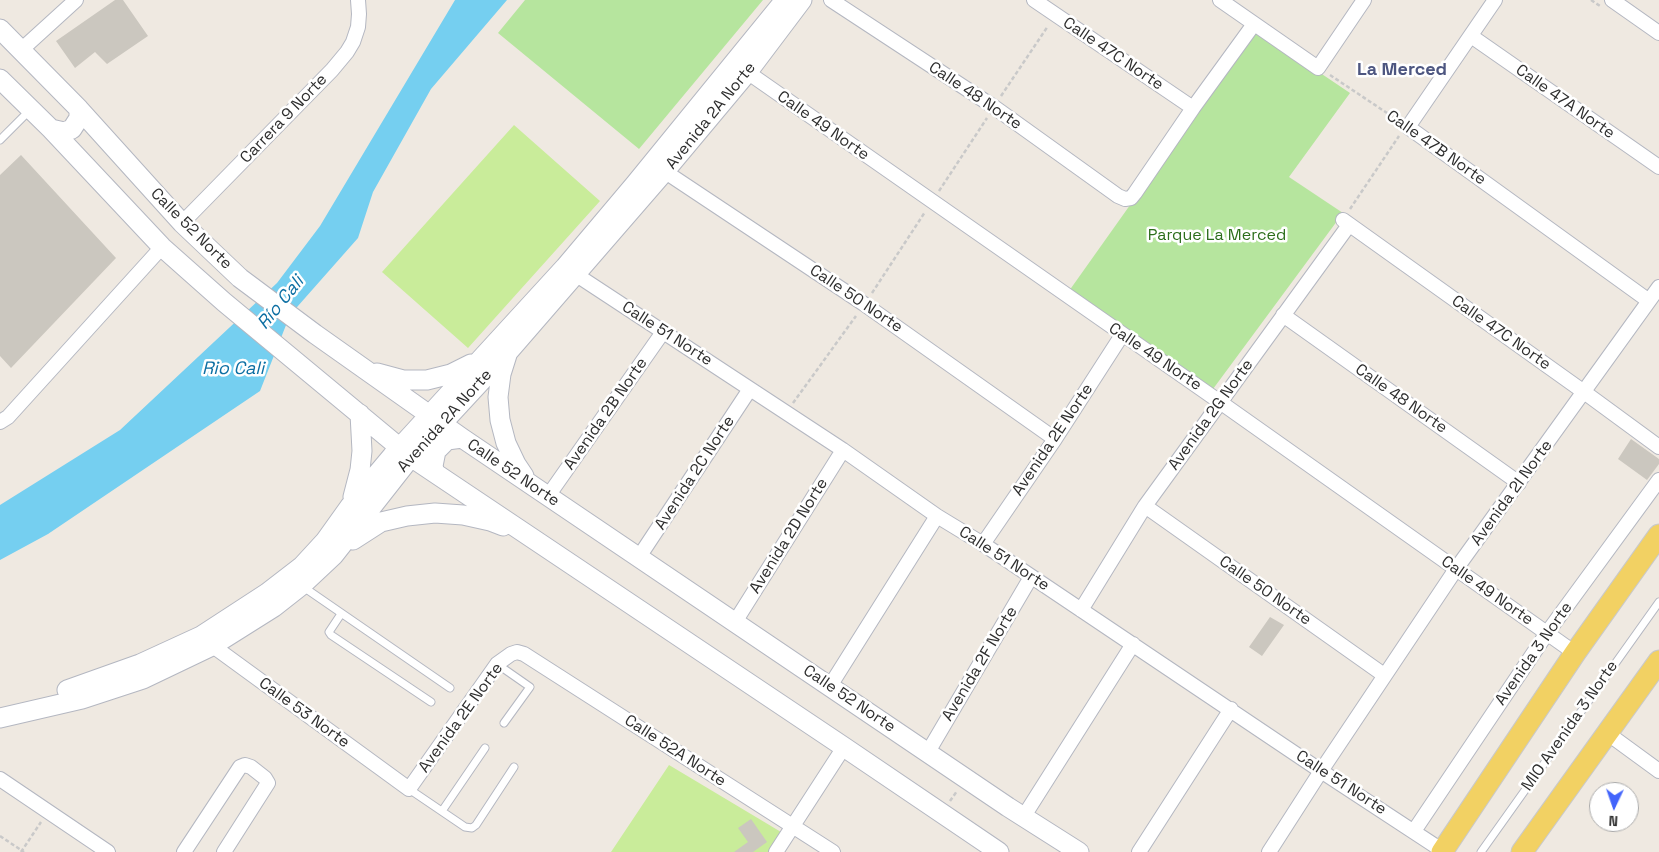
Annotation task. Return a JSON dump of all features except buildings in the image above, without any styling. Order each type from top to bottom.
[{"type":"main road","name":"Avenida 2A Norte","points":[[741,68],[785,0]]},
{"type":"main road","name":"Avenida 2A Norte","points":[[0,705],[81,686],[206,641],[302,566],[325,541],[350,506],[501,349],[570,271],[741,68],[802,0]]},
{"type":"main road","name":"Calle 52 Norte","points":[[0,29],[78,109],[182,223],[240,278],[315,334],[462,438],[1079,852]]},
{"type":"main road","name":"Calle 52 Norte","points":[[0,79],[51,129],[162,247],[224,302],[435,473],[999,852]]},
{"type":"main road","points":[[51,129],[64,132],[72,128],[79,118],[78,109]]},
{"type":"main road","points":[[360,365],[381,375],[403,380],[427,380],[451,374],[501,349],[500,420],[506,443],[516,464],[530,483]]},
{"type":"main road","points":[[344,401],[364,406],[405,448]]},
{"type":"main road","points":[[350,506],[360,470],[362,432],[360,414]]},
{"type":"main road","points":[[435,473],[433,466],[436,451],[447,440],[462,438]]},
{"type":"main road","name":"Avenida 2A Norte","points":[[0,718],[82,699],[143,679],[206,641],[274,607],[302,586],[334,555],[405,448]]},
{"type":"main road","points":[[334,555],[360,534],[381,522],[407,516],[435,513],[462,515],[490,521],[516,531],[540,544]]},
{"type":"main road","name":"Avenida 3 Norte","points":[[1442,851],[1575,653],[1659,535]]},
{"type":"main road","points":[[1522,852],[1659,661]]},
{"type":"street","points":[[20,51],[76,0]]},
{"type":"street","name":"Carrera 9 Norte","points":[[182,223],[332,70],[347,52],[353,42],[358,26],[358,0]]},
{"type":"street","name":"Calle 48 Norte","points":[[830,0],[994,107],[1118,196],[1131,198],[1193,108]]},
{"type":"street","name":"Calle 47C Norte","points":[[1034,0],[1193,108]]},
{"type":"street","points":[[1226,2],[1254,24],[1318,68],[1364,0]]},
{"type":"street","points":[[1407,126],[1495,0]]},
{"type":"street","points":[[1612,0],[1659,33]]},
{"type":"street","points":[[1193,108],[1254,24]]},
{"type":"street","name":"Calle 47A Norte","points":[[1471,36],[1659,167]]},
{"type":"street","name":"Calle 49 Norte","points":[[741,68],[1220,402],[1575,653]]},
{"type":"street","name":"Calle 47B Norte","points":[[1407,126],[1649,301]]},
{"type":"street","name":"Calle 50 Norte","points":[[659,167],[864,304],[1055,439]]},
{"type":"street","name":"Calle 47C Norte","points":[[1346,223],[1659,447]]},
{"type":"street","name":"Avenida 2G Norte","points":[[1081,610],[1145,506],[1283,315],[1346,223]]},
{"type":"street","points":[[0,422],[14,410],[162,247]]},
{"type":"street","name":"Calle 51 Norte","points":[[570,271],[843,450],[937,516],[983,544],[1442,851]]},
{"type":"street","name":"Avenida 2I Norte","points":[[1269,852],[1384,675],[1456,569],[1659,287]]},
{"type":"street","name":"Calle 48 Norte","points":[[1283,315],[1519,483]]},
{"type":"street","name":"Avenida 2B Norte","points":[[548,496],[663,332]]},
{"type":"street","name":"Avenida 2E Norte","points":[[983,544],[1055,439],[1122,335]]},
{"type":"street","name":"Avenida 2C Norte","points":[[640,557],[750,389]]},
{"type":"street","name":"Avenida 2D Norte","points":[[735,622],[843,450]]},
{"type":"street","name":"Avenida 3 Norte","points":[[1414,831],[1547,633],[1659,480]]},
{"type":"street","name":"Calle 50 Norte","points":[[1145,506],[1384,675]]},
{"type":"street","points":[[830,686],[937,516]]},
{"type":"street","name":"Avenida 2F Norte","points":[[928,752],[1032,577]]},
{"type":"street","name":"Calle 53 Norte","points":[[206,641],[409,789]]},
{"type":"street","points":[[1024,816],[1133,644]]},
{"type":"street","name":"Avenida 2E Norte","points":[[409,789],[497,664],[517,652]]},
{"type":"street","name":"Calle 52A Norte","points":[[517,652],[524,654],[833,852]]},
{"type":"street","points":[[1139,852],[1231,709]]},
{"type":"street","points":[[1606,733],[1659,771]]},
{"type":"street","points":[[776,852],[844,747]]},
{"type":"street","points":[[184,852],[240,767],[245,765],[251,766],[268,783],[224,852]]},
{"type":"street","points":[[0,779],[108,852]]},
{"type":"lane","points":[[0,140],[31,109]]},
{"type":"lane","points":[[302,586],[450,688]]},
{"type":"lane","name":"MIO Avenida 3 Norte","points":[[1481,852],[1659,602]]},
{"type":"lane","points":[[342,614],[330,629],[331,635],[431,702]]},
{"type":"lane","points":[[497,664],[530,687],[504,723]]},
{"type":"lane","points":[[442,811],[485,748]]},
{"type":"lane","points":[[409,789],[465,827],[472,828],[476,825],[514,767]]},
{"type":"path","name":"Calle 47B Norte","points":[[1318,68],[1407,126]]},
{"type":"path","points":[[1346,223],[1407,126]]},
{"type":"path","points":[[950,801],[961,785]]},
{"type":"path","points":[[0,836],[23,852],[48,812]]},
{"type":"green space","points":[[525,0],[763,0],[639,149],[498,33]]},
{"type":"green space","name":"Parque La Merced","points":[[1255,29],[1350,93],[1289,177],[1343,213],[1213,389],[1069,291]]},
{"type":"green space","points":[[514,125],[600,201],[468,348],[382,272]]},
{"type":"green space","points":[[669,765],[781,832],[768,852],[611,852]]},
{"type":"water","name":"Rio Cali","points":[[455,0],[507,0],[431,89],[373,192],[358,238],[290,315],[260,391],[48,534],[0,560],[0,505],[120,430],[277,283],[320,226]]},
{"type":"district","name":"La Merced","points":[[1402,70]]},
{"type":"water label","name":"Río Cali","points":[[281,303]]}]
